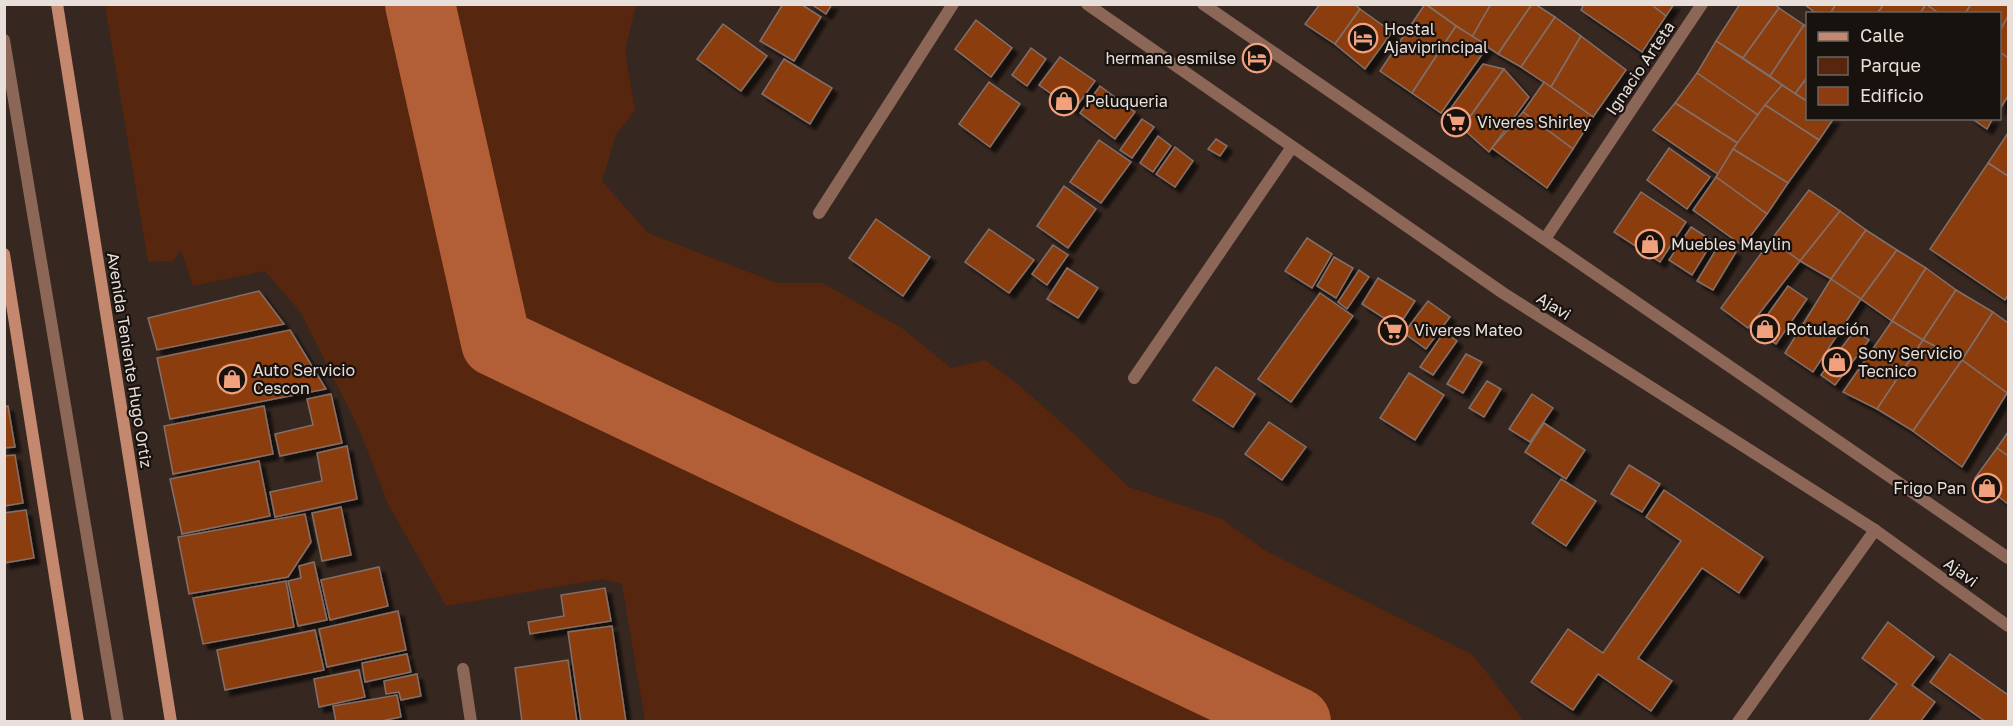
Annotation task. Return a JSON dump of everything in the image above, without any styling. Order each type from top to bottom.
[{"type":"main road","name":"Avenida Teniente Hugo Ortiz","points":[[57,4],[171,722]]},
{"type":"main road","points":[[4,254],[78,722]]},
{"type":"street","points":[[819,213],[953,4]]},
{"type":"street","name":"Ajavi","points":[[1087,4],[1503,293],[1875,530],[2008,626]]},
{"type":"street","points":[[1203,4],[2008,558]]},
{"type":"street","name":"Ignacio Arteta","points":[[1545,239],[1702,4]]},
{"type":"street","points":[[4,40],[118,722]]},
{"type":"street","points":[[1134,378],[1292,147]]},
{"type":"street","points":[[1738,722],[1875,530]]},
{"type":"street","points":[[463,669],[471,722]]},
{"type":"green space","points":[[105,5],[636,5],[625,51],[635,111],[616,134],[602,181],[648,233],[777,283],[823,283],[903,329],[951,368],[985,360],[1020,386],[1129,487],[1222,519],[1266,551],[1473,655],[1524,721],[645,721],[622,584],[602,579],[446,606],[388,504],[359,429],[301,313],[265,271],[193,286],[181,250],[173,261],[148,262]]},
{"type":"building","points":[[783,4],[801,4],[821,17],[794,61],[760,41]]},
{"type":"building","points":[[811,4],[832,4],[826,14]]},
{"type":"building","points":[[1320,4],[1355,4],[1360,9],[1335,44],[1305,24]]},
{"type":"building","points":[[1425,4],[1456,26],[1412,93],[1380,71]]},
{"type":"building","points":[[1426,4],[1491,4],[1472,37]]},
{"type":"building","points":[[1491,4],[1532,4],[1498,54],[1472,37]]},
{"type":"building","points":[[1532,4],[1555,17],[1521,67],[1498,54]]},
{"type":"building","points":[[1584,4],[1651,4],[1666,16],[1642,52],[1581,10]]},
{"type":"building","points":[[1651,4],[1674,4],[1666,16]]},
{"type":"building","points":[[1740,4],[1774,4],[1779,8],[1743,58],[1716,41]]},
{"type":"building","points":[[1804,4],[1836,4],[1831,12],[1814,12]]},
{"type":"building","points":[[1836,4],[1884,4],[1878,12],[1831,12]]},
{"type":"building","points":[[1884,4],[1926,4],[1921,12],[1878,12]]},
{"type":"building","points":[[1926,4],[1937,12],[1921,12]]},
{"type":"building","points":[[1926,4],[1971,4],[1966,12],[1937,12]]},
{"type":"building","points":[[1971,4],[2008,4],[2008,16],[2001,29],[2001,12],[1966,12]]},
{"type":"building","points":[[1779,8],[1804,25],[1770,76],[1743,58]]},
{"type":"building","name":"Hostal Ajaviprincipal","points":[[1360,9],[1392,32],[1365,69],[1335,44]]},
{"type":"building","points":[[2008,16],[2008,58],[2001,53],[2001,29]]},
{"type":"building","points":[[1555,17],[1581,36],[1551,87],[1521,67]]},
{"type":"building","points":[[976,20],[1012,48],[991,77],[955,49]]},
{"type":"building","points":[[723,24],[767,56],[741,91],[697,59]]},
{"type":"building","points":[[1804,25],[1806,26],[1806,79],[1795,94],[1770,76]]},
{"type":"building","points":[[1456,26],[1488,46],[1441,113],[1412,93]]},
{"type":"building","points":[[1581,36],[1626,70],[1593,117],[1551,87]]},
{"type":"building","points":[[1716,41],[1782,85],[1758,115],[1697,73]]},
{"type":"building","points":[[1031,48],[1046,59],[1027,86],[1012,75]]},
{"type":"building","points":[[2001,53],[2008,58],[2008,96],[2001,107]]},
{"type":"building","points":[[1060,57],[1095,81],[1074,110],[1039,85]]},
{"type":"building","points":[[784,59],[832,88],[810,124],[762,94]]},
{"type":"building","points":[[1483,64],[1504,69],[1462,128],[1443,119]]},
{"type":"building","points":[[1504,69],[1529,97],[1489,152],[1462,128]]},
{"type":"building","points":[[1697,73],[1758,115],[1739,144],[1675,103]]},
{"type":"building","points":[[1806,79],[1806,101],[1795,94]]},
{"type":"building","points":[[989,82],[1020,104],[990,147],[959,124]]},
{"type":"building","points":[[1544,82],[1593,117],[1573,149],[1523,112]]},
{"type":"building","points":[[1782,85],[1806,101],[1806,120],[1833,120],[1819,140],[1765,105]]},
{"type":"building","points":[[1100,86],[1135,112],[1115,139],[1080,113]]},
{"type":"building","points":[[1675,103],[1739,144],[1733,149],[1719,175],[1653,130]]},
{"type":"building","points":[[1765,105],[1819,140],[1788,183],[1733,149]]},
{"type":"building","points":[[1523,112],[1573,149],[1547,188],[1492,148]]},
{"type":"building","points":[[1142,119],[1154,127],[1132,158],[1120,150]]},
{"type":"building","points":[[1974,120],[1992,120],[1987,129]]},
{"type":"building","points":[[2008,133],[2008,176],[1988,163]]},
{"type":"building","points":[[1158,136],[1171,146],[1153,172],[1140,163]]},
{"type":"building","points":[[1216,139],[1227,146],[1220,156],[1208,149]]},
{"type":"building","points":[[1099,140],[1131,162],[1101,203],[1070,182]]},
{"type":"building","points":[[1175,147],[1193,161],[1175,187],[1156,174]]},
{"type":"building","points":[[1669,148],[1710,177],[1687,209],[1647,180]]},
{"type":"building","points":[[1733,149],[1788,183],[1767,214],[1716,177]]},
{"type":"building","points":[[1988,163],[2008,176],[2008,295],[2005,300],[1930,249]]},
{"type":"building","points":[[1716,177],[1767,214],[1743,246],[1693,210]]},
{"type":"building","points":[[1064,186],[1096,209],[1068,248],[1037,226]]},
{"type":"building","points":[[1809,190],[1840,211],[1800,261],[1771,240]]},
{"type":"building","points":[[1641,192],[1686,222],[1660,262],[1614,232]]},
{"type":"building","points":[[1840,211],[1866,230],[1831,279],[1800,261]]},
{"type":"building","points":[[876,219],[930,257],[903,296],[849,258]]},
{"type":"building","points":[[1691,227],[1713,241],[1692,275],[1669,260]]},
{"type":"building","points":[[989,229],[1034,260],[1009,293],[965,262]]},
{"type":"building","points":[[1866,230],[1897,250],[1861,299],[1831,279]]},
{"type":"building","points":[[1307,238],[1332,254],[1312,288],[1285,271]]},
{"type":"building","points":[[1771,240],[1800,261],[1748,328],[1721,308]]},
{"type":"building","points":[[1720,243],[1736,252],[1713,290],[1697,281]]},
{"type":"building","points":[[1053,245],[1068,255],[1047,285],[1032,274]]},
{"type":"building","points":[[1897,250],[1926,268],[1892,321],[1861,299]]},
{"type":"building","points":[[1334,257],[1353,268],[1336,298],[1317,286]]},
{"type":"building","points":[[1067,268],[1098,288],[1078,318],[1047,299]]},
{"type":"building","points":[[1926,268],[1956,290],[1923,340],[1892,321]]},
{"type":"building","points":[[1359,270],[1369,277],[1347,309],[1338,302]]},
{"type":"building","points":[[1378,278],[1415,301],[1398,327],[1362,304]]},
{"type":"building","points":[[1831,279],[1861,299],[1813,372],[1785,353]]},
{"type":"building","points":[[1788,286],[1807,299],[1776,344],[1756,331]]},
{"type":"building","points":[[1956,290],[1993,312],[1962,360],[1923,340]]},
{"type":"building","points":[[259,291],[284,324],[157,350],[148,318]]},
{"type":"building","points":[[1320,293],[1353,316],[1291,402],[1258,379]]},
{"type":"building","points":[[1428,301],[1450,317],[1426,349],[1404,333]]},
{"type":"building","points":[[1993,312],[2008,323],[2007,393],[1962,360]]},
{"type":"building","points":[[1892,321],[1923,340],[1877,409],[1843,392]]},
{"type":"building","points":[[290,330],[326,389],[170,419],[157,358]]},
{"type":"building","points":[[1855,330],[1869,340],[1835,385],[1821,375]]},
{"type":"building","points":[[1444,332],[1457,341],[1433,375],[1420,367]]},
{"type":"building","points":[[1923,340],[1962,360],[1913,431],[1877,409]]},
{"type":"building","points":[[1466,354],[1482,362],[1463,393],[1447,384]]},
{"type":"building","points":[[1962,360],[2007,393],[1962,467],[1913,431]]},
{"type":"building","points":[[1216,367],[1255,394],[1233,427],[1193,400]]},
{"type":"building","points":[[1409,373],[1444,395],[1415,440],[1380,418]]},
{"type":"building","points":[[1487,381],[1501,389],[1484,417],[1469,408]]},
{"type":"building","points":[[331,394],[342,443],[280,456],[275,434],[313,425],[307,399]]},
{"type":"building","points":[[1532,394],[1553,408],[1530,442],[1509,429]]},
{"type":"building","points":[[8,406],[15,447],[4,448],[4,407]]},
{"type":"building","points":[[264,406],[273,454],[173,474],[164,426]]},
{"type":"building","points":[[1269,422],[1306,447],[1282,480],[1245,454]]},
{"type":"building","points":[[1544,423],[1585,450],[1566,479],[1525,452]]},
{"type":"building","points":[[2008,432],[2008,456],[1997,448]]},
{"type":"building","points":[[347,446],[357,499],[275,517],[270,492],[322,481],[317,453]]},
{"type":"building","points":[[1997,448],[2008,456],[2008,504],[1975,478]]},
{"type":"building","points":[[15,455],[23,503],[4,506],[4,456]]},
{"type":"building","points":[[259,461],[270,516],[182,534],[170,479]]},
{"type":"building","points":[[1629,465],[1660,484],[1642,512],[1611,494]]},
{"type":"building","points":[[1561,479],[1596,501],[1566,546],[1532,523]]},
{"type":"building","points":[[1664,490],[1763,557],[1739,593],[1702,568],[1638,658],[1672,681],[1651,711],[1598,674],[1573,710],[1531,682],[1568,629],[1603,653],[1681,541],[1646,517]]},
{"type":"building","points":[[341,507],[351,555],[322,561],[312,513]]},
{"type":"building","points":[[26,510],[34,558],[4,563],[4,513]]},
{"type":"building","points":[[305,514],[311,542],[288,577],[189,594],[178,537]]},
{"type":"building","points":[[314,562],[327,620],[298,626],[288,581],[301,578],[299,566]]},
{"type":"building","points":[[379,567],[388,606],[330,620],[321,580]]},
{"type":"building","points":[[286,581],[294,627],[203,644],[193,598]]},
{"type":"building","points":[[605,588],[611,621],[530,634],[528,622],[564,616],[561,595]]},
{"type":"building","points":[[398,611],[406,650],[327,667],[319,629]]},
{"type":"building","points":[[1888,622],[1934,657],[1912,685],[1935,702],[1920,722],[1868,722],[1897,684],[1862,658]]},
{"type":"building","points":[[612,626],[626,722],[581,722],[568,632]]},
{"type":"building","points":[[315,630],[324,670],[225,690],[217,650]]},
{"type":"building","points":[[407,654],[411,672],[365,682],[362,663]]},
{"type":"building","points":[[1950,654],[2008,695],[2008,722],[1986,722],[1930,682]]},
{"type":"building","points":[[568,660],[577,722],[522,722],[515,668]]},
{"type":"building","points":[[359,670],[365,697],[319,707],[314,679]]},
{"type":"building","points":[[417,674],[421,696],[401,700],[399,692],[386,694],[384,681]]},
{"type":"building","points":[[397,695],[401,717],[376,722],[336,722],[333,706]]},
{"type":"waterway","points":[[420,4],[496,342],[1296,722]]},
{"type":"place","name":"Hostal Ajaviprincipal","points":[[1363,38]]},
{"type":"place","name":"hermana esmilse","points":[[1257,58]]},
{"type":"place","name":"Peluqueria","points":[[1064,101]]},
{"type":"place","name":"Viveres Shirley","points":[[1456,122]]},
{"type":"place","name":"Muebles Maylin","points":[[1650,244]]},
{"type":"place","name":"Rotulación","points":[[1765,329]]},
{"type":"place","name":"Viveres Mateo","points":[[1393,330]]},
{"type":"place","name":"Sony Servicio Tecnico","points":[[1837,362]]},
{"type":"place","name":"Auto Servicio Cescon","points":[[232,379]]},
{"type":"place","name":"Frigo Pan","points":[[1987,488]]}]
